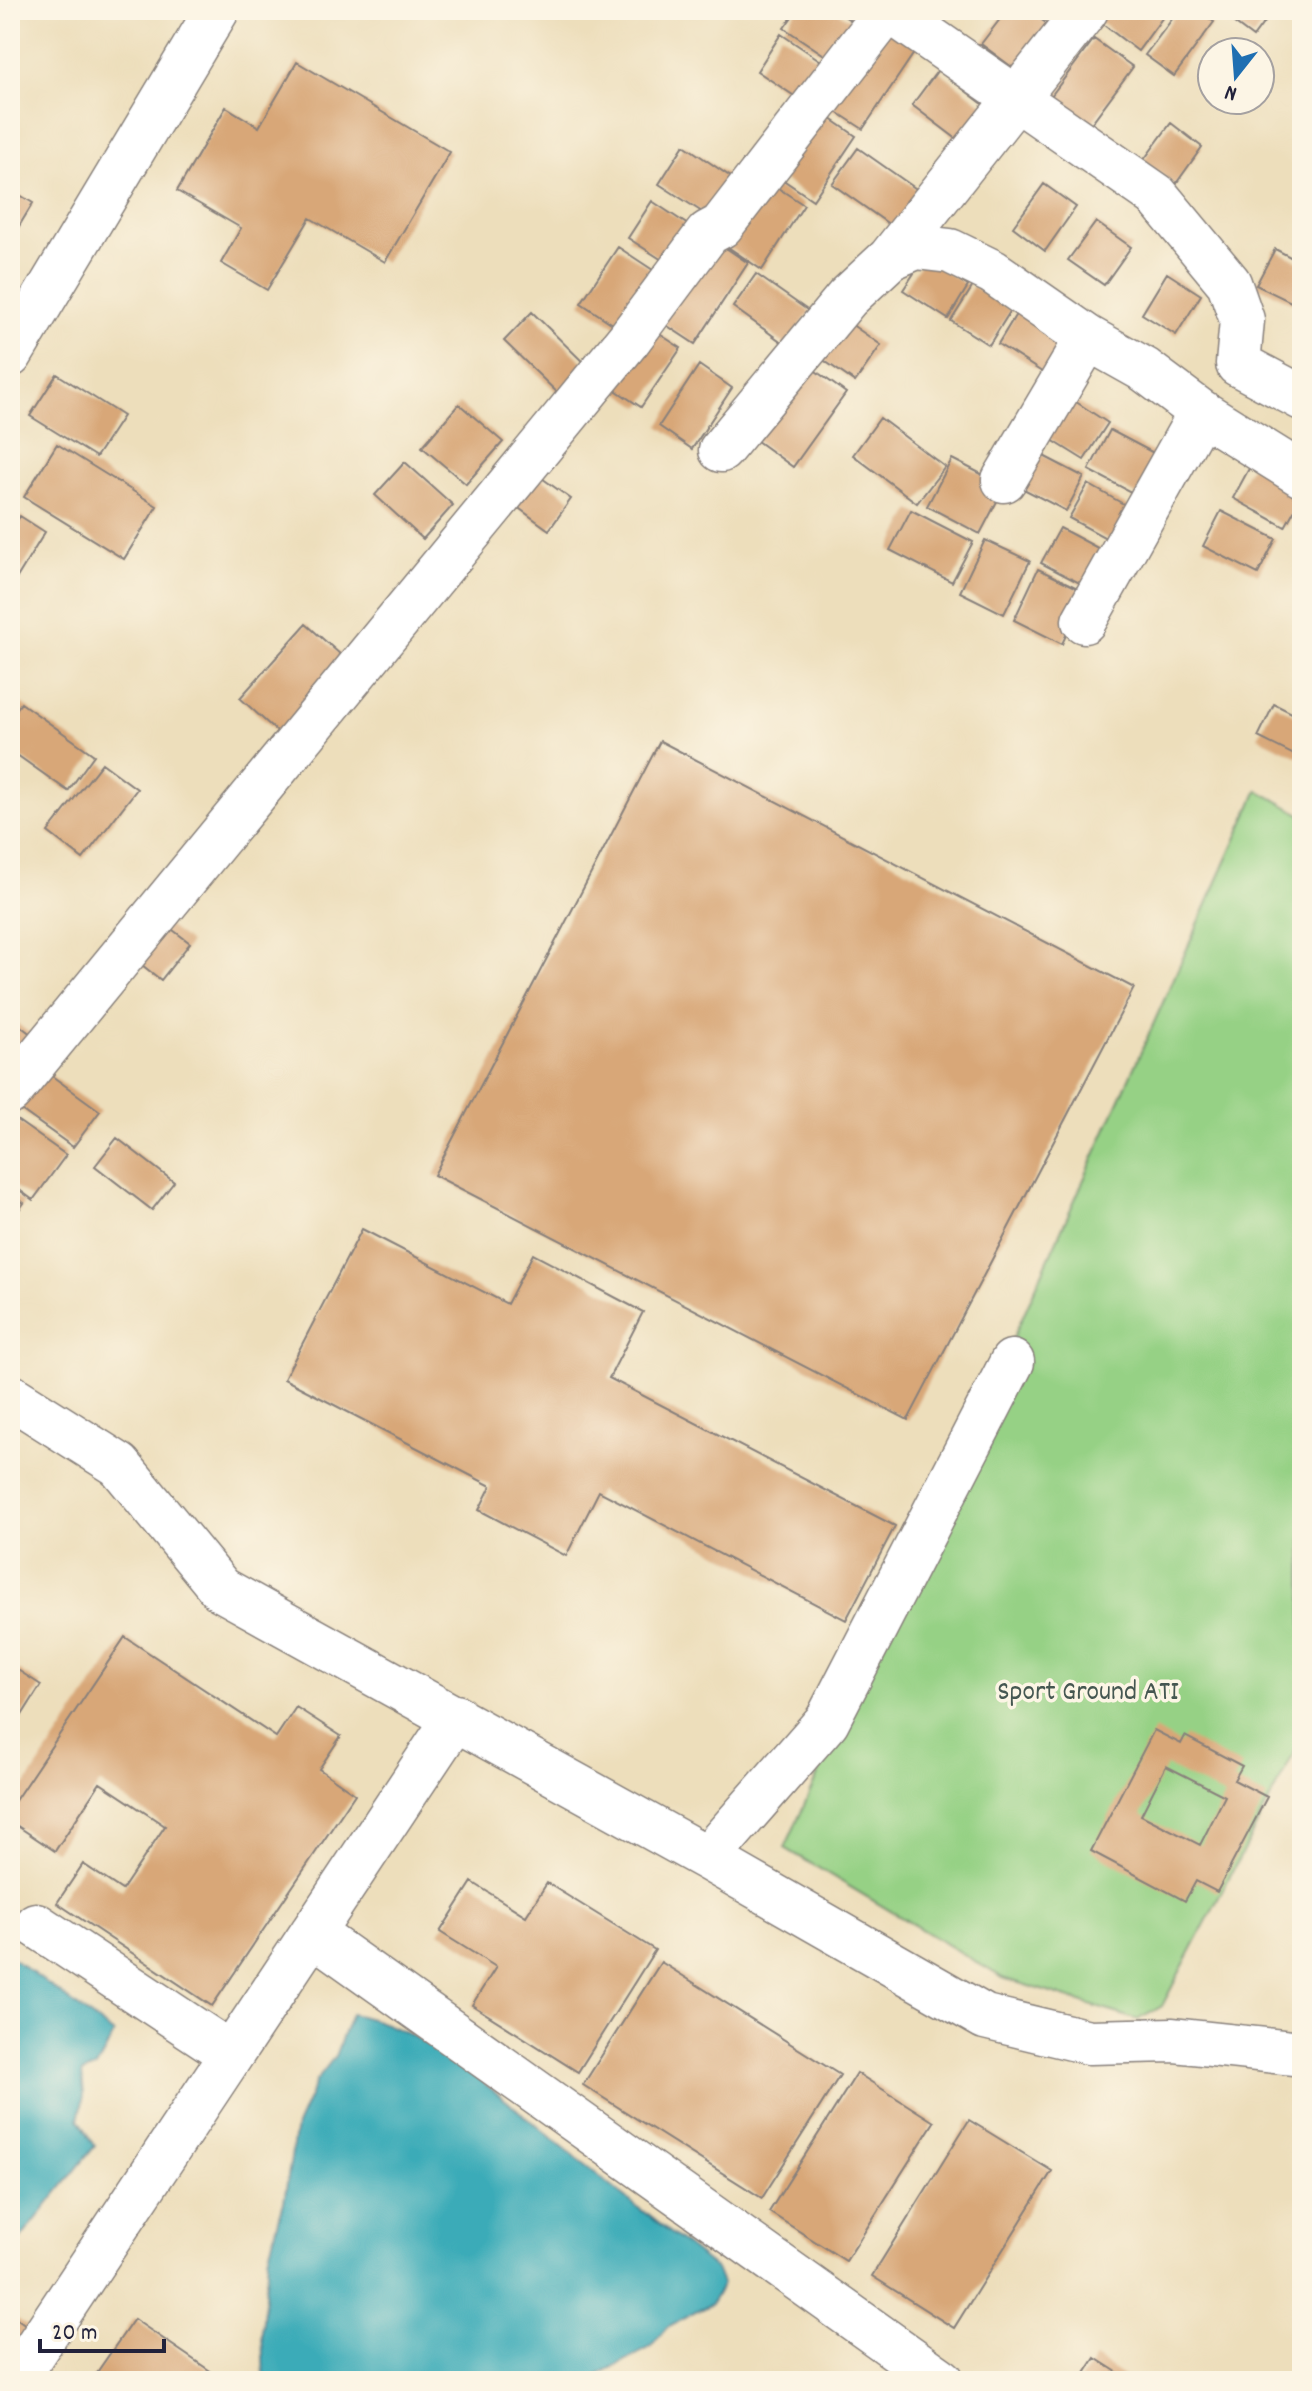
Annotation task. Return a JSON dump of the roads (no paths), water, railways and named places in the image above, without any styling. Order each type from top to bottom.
[{"type":"street","points":[[10,355],[217,10]]},
{"type":"street","points":[[10,1092],[629,339],[708,233],[721,226],[888,10],[1156,195],[1229,283],[1242,320],[1238,364],[1302,398]]},
{"type":"street","points":[[721,450],[847,298],[890,258],[1086,10]]},
{"type":"street","points":[[890,258],[916,247],[950,251],[993,272],[1088,338],[1145,370],[1201,412],[1302,475]]},
{"type":"street","points":[[1004,480],[1088,338]]},
{"type":"street","points":[[1084,621],[1201,412]]},
{"type":"street","points":[[707,1858],[827,1721],[1012,1362]]},
{"type":"street","points":[[10,1396],[119,1465],[221,1589],[456,1717],[985,2017],[1089,2042],[1173,2040],[1302,2054]]},
{"type":"street","points":[[14,2381],[456,1717]]},
{"type":"street","points":[[36,1925],[231,2054]]},
{"type":"street","points":[[312,1933],[942,2381]]},
{"type":"water","points":[[10,1956],[114,2034],[96,2068],[82,2073],[84,2096],[79,2119],[95,2146],[10,2252]]},
{"type":"water","points":[[351,2014],[409,2035],[465,2069],[716,2269],[722,2284],[711,2304],[667,2327],[651,2347],[596,2376],[593,2381],[264,2380],[262,2332],[268,2258],[284,2202],[296,2126],[316,2081],[335,2056]]},
{"type":"park label","name":"Sport Ground ATI","points":[[1088,1689]]}]
